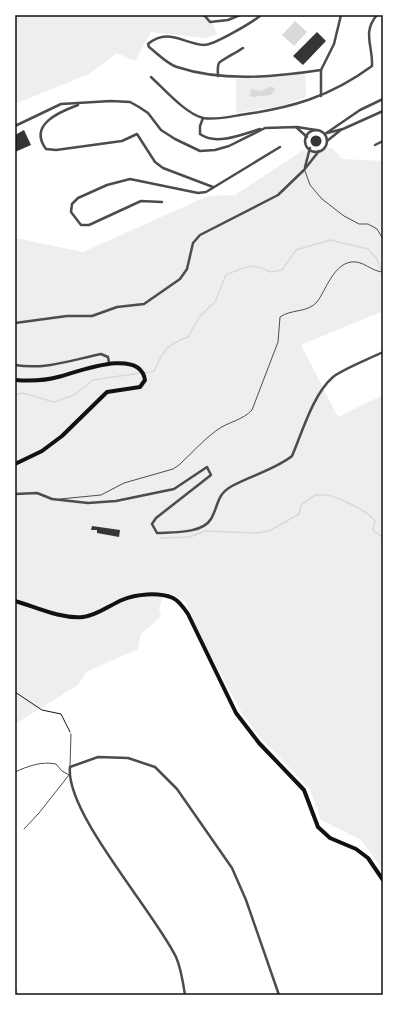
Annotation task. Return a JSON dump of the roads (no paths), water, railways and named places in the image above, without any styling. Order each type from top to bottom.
[{"type":"main road","points":[[15,380],[35,381],[109,364],[133,365],[140,368],[144,374],[145,380],[140,387],[107,392],[62,436],[42,451],[15,464]]},
{"type":"main road","points":[[15,601],[59,615],[74,617],[84,617],[123,600],[137,596],[154,595],[173,598],[181,604],[188,614],[236,713],[259,743],[304,790],[318,827],[330,838],[356,849],[368,858],[383,880]]},
{"type":"street","points":[[204,15],[210,22],[228,20],[240,15]]},
{"type":"street","points":[[261,15],[218,40],[204,45],[170,37],[155,38],[148,44],[149,48],[176,67],[218,76],[284,74],[321,70]]},
{"type":"street","points":[[321,96],[321,70],[334,44],[341,15]]},
{"type":"street","points":[[151,77],[189,111],[204,118],[223,117],[290,107],[321,96],[352,80],[372,66],[372,52],[368,38],[370,23],[377,15]]},
{"type":"street","points":[[218,76],[218,65],[220,61],[232,57],[243,48]]},
{"type":"street","points":[[325,134],[360,110],[383,99]]},
{"type":"street","points":[[15,126],[61,104],[111,101],[130,102],[148,113],[161,130],[175,139],[200,151],[215,150],[229,146],[265,128]]},
{"type":"street","points":[[80,104],[58,112],[45,124],[39,134],[39,139],[46,149],[56,150],[122,141],[137,134],[155,162],[163,168],[213,187]]},
{"type":"street","points":[[204,118],[200,126],[200,134],[209,139],[225,139],[265,128],[297,127],[316,130],[325,134],[343,129],[383,111]]},
{"type":"street","points":[[297,127],[307,137]]},
{"type":"street","points":[[15,323],[67,316],[92,316],[117,307],[144,304],[180,279],[187,270],[193,243],[200,235],[278,195],[304,170],[319,151],[325,148],[327,142],[343,129]]},
{"type":"street","points":[[316,130],[310,132],[306,143],[316,152],[319,151]]},
{"type":"street","points":[[325,134],[327,142]]},
{"type":"street","points":[[375,145],[383,141]]},
{"type":"street","points":[[162,202],[141,201],[89,225],[81,226],[71,212],[72,204],[78,198],[107,185],[130,179],[198,193],[206,192],[280,147]]},
{"type":"street","points":[[304,170],[310,148]]},
{"type":"street","points":[[15,494],[37,493],[52,499],[95,503],[116,502],[174,489],[207,467],[211,475],[156,518],[152,524],[157,533],[190,531],[205,525],[211,520],[222,493],[232,486],[285,462],[292,456],[314,404],[322,390],[334,377],[383,352]]},
{"type":"street","points":[[15,365],[28,367],[48,366],[101,354],[108,357],[109,364]]},
{"type":"street","points":[[185,995],[176,957],[80,807],[69,775],[70,767],[98,757],[113,757],[141,761],[155,767],[177,789],[232,868],[246,900],[279,995]]},
{"type":"lane","points":[[304,170],[310,185],[322,198],[344,216],[359,224],[368,224],[377,229],[383,239]]},
{"type":"lane","points":[[52,499],[85,498],[101,495],[124,483],[173,469],[179,465],[215,432],[227,423],[245,417],[252,410],[278,342],[280,317],[286,312],[307,309],[316,303],[338,270],[351,262],[365,265],[376,272],[383,272]]},
{"type":"lane","points":[[70,767],[71,734]]},
{"type":"lane","points":[[15,772],[47,762],[56,764],[62,771],[69,775],[39,813],[24,829]]},
{"type":"waterway","points":[[144,373],[154,371],[166,349],[188,337],[200,316],[215,302],[226,275],[238,270],[253,266],[271,272],[282,270],[296,250],[330,240],[368,249],[377,259],[383,276]]},
{"type":"waterway","points":[[15,395],[23,393],[54,402],[74,395],[93,380],[140,373]]},
{"type":"waterway","points":[[160,538],[190,537],[205,531],[256,533],[269,531],[299,514],[301,505],[317,495],[331,496],[357,507],[375,521],[373,530],[383,538]]}]
